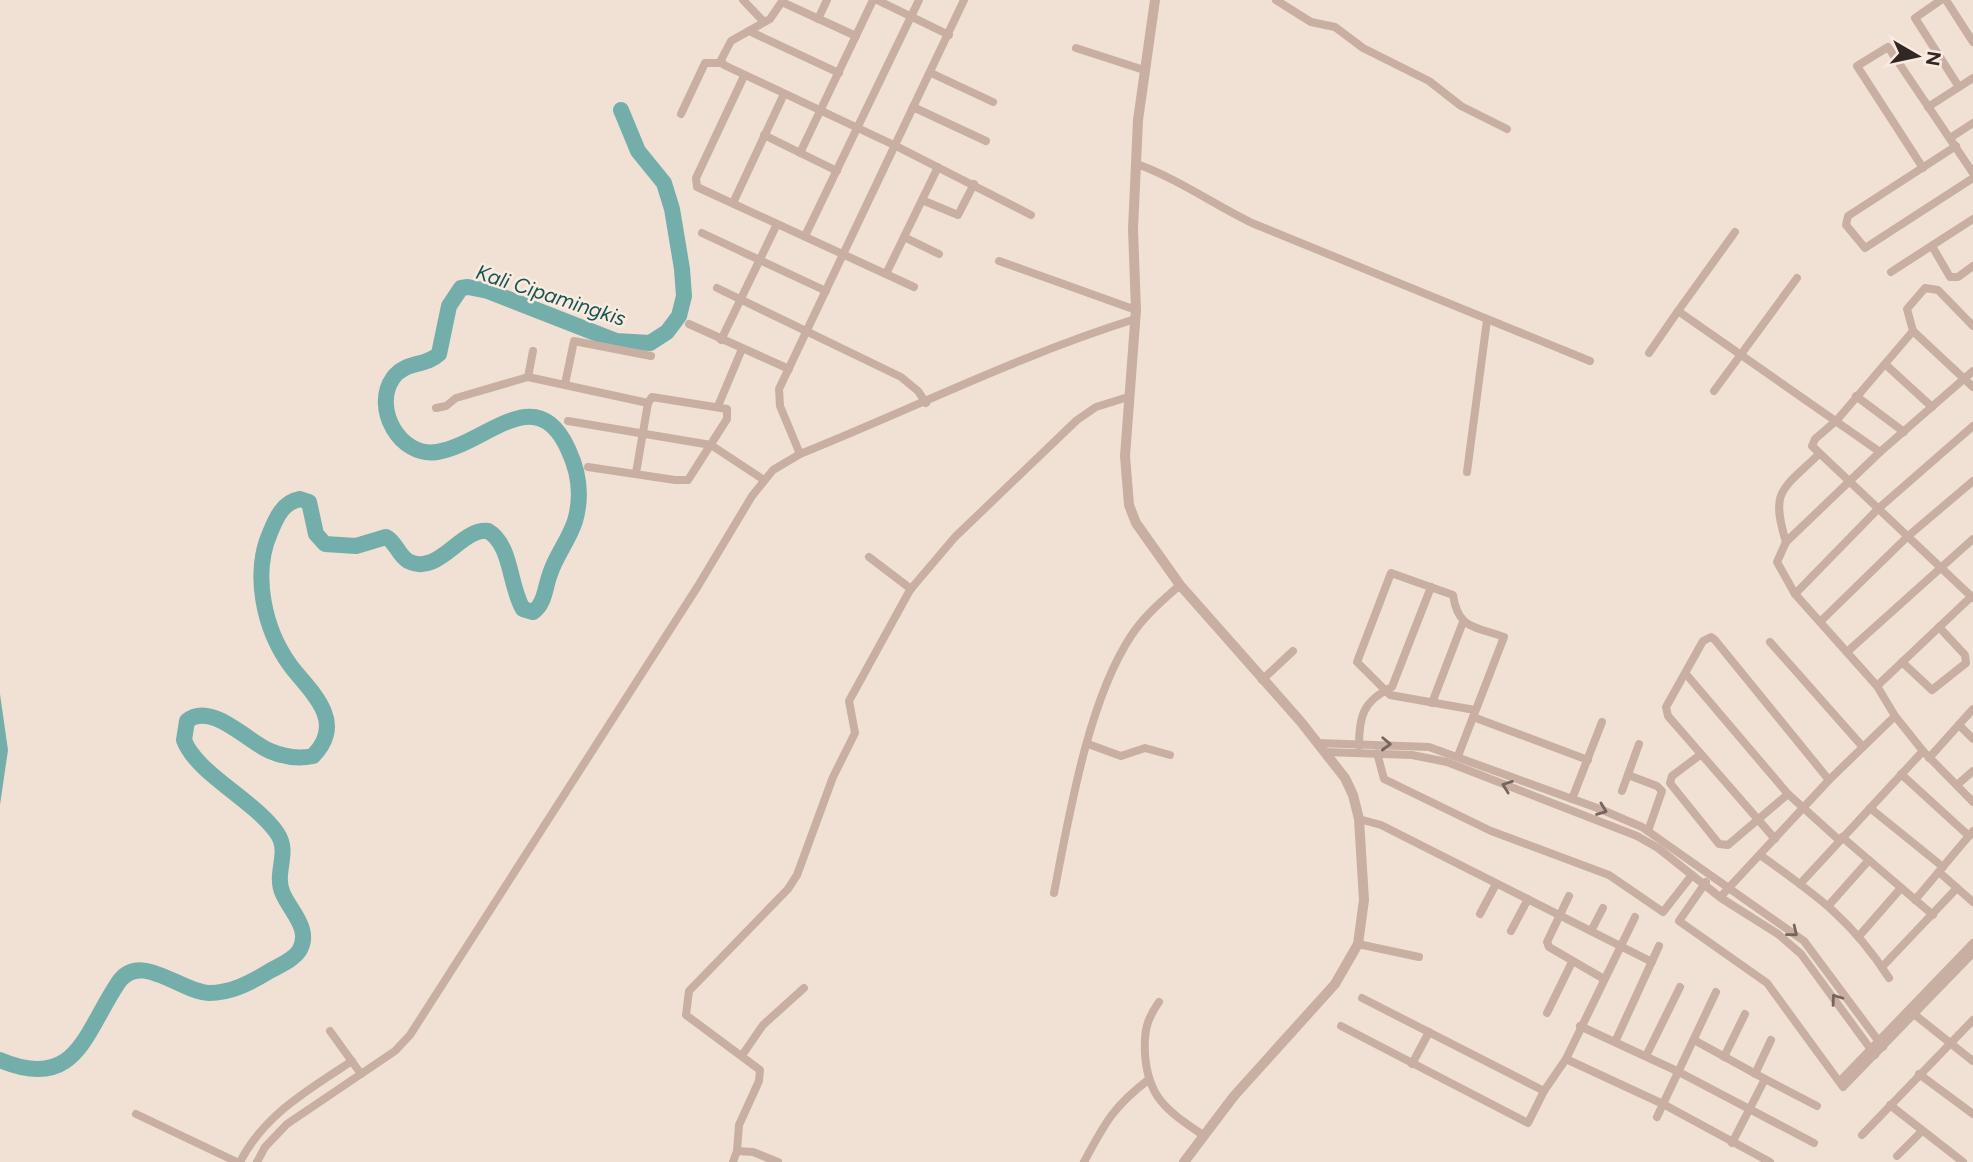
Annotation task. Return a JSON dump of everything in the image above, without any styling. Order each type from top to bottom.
[{"type":"street","points":[[743,0],[764,22]]},
{"type":"street","points":[[818,19],[827,0]]},
{"type":"street","points":[[800,153],[875,0],[949,35]]},
{"type":"street","points":[[805,236],[919,0]]},
{"type":"street","points":[[800,454],[778,397],[964,0]]},
{"type":"street","points":[[1155,0],[1144,70],[1142,166],[1133,229],[1135,314],[1125,473],[1129,505],[1136,523],[1180,585],[1264,678],[1325,752],[1350,786],[1363,820],[1363,944],[1335,984],[1203,1135],[1184,1162]]},
{"type":"street","points":[[1276,0],[1311,22],[1335,27],[1363,48],[1429,81],[1461,106],[1507,129]]},
{"type":"street","points":[[1959,87],[1915,18],[1943,0],[1973,42]]},
{"type":"street","points":[[722,63],[727,46],[764,22],[783,1],[856,36]]},
{"type":"street","points":[[749,32],[839,73]]},
{"type":"street","points":[[1923,168],[1857,66],[1888,47],[1956,146],[1973,175],[1862,247],[1845,223],[1848,216],[1923,168],[1956,146]]},
{"type":"street","points":[[1076,48],[1144,70]]},
{"type":"street","points":[[681,114],[705,63],[722,63],[744,76],[974,184],[1031,215]]},
{"type":"street","points":[[931,73],[993,102]]},
{"type":"street","points":[[744,76],[696,181],[700,189],[914,287]]},
{"type":"street","points":[[1928,107],[1973,78]]},
{"type":"street","points":[[733,203],[783,94]]},
{"type":"street","points":[[913,107],[986,141]]},
{"type":"street","points":[[1950,138],[1973,123]]},
{"type":"street","points":[[764,135],[837,171]]},
{"type":"street","points":[[1142,166],[1252,223],[1590,361]]},
{"type":"street","points":[[886,274],[937,167]]},
{"type":"street","points":[[922,200],[958,215],[974,184]]},
{"type":"street","points":[[1891,272],[1973,219]]},
{"type":"street","points":[[721,340],[777,224]]},
{"type":"street","points":[[1649,353],[1735,232]]},
{"type":"street","points":[[702,233],[826,291]]},
{"type":"street","points":[[904,237],[939,254]]},
{"type":"street","points":[[1932,246],[1950,277],[1958,277],[1973,265]]},
{"type":"street","points":[[999,261],[1135,314]]},
{"type":"street","points":[[1714,391],[1797,278]]},
{"type":"street","points":[[1972,323],[1938,290],[1928,287],[1910,302],[1907,309],[1913,331],[1973,387]]},
{"type":"street","points":[[717,288],[901,377],[918,391],[926,403]]},
{"type":"street","points":[[1678,311],[1880,452]]},
{"type":"street","points":[[257,1162],[276,1134],[395,1051],[420,1021],[764,480],[774,470],[800,454],[1135,314]]},
{"type":"street","points":[[1467,472],[1487,320]]},
{"type":"street","points":[[689,324],[789,369]]},
{"type":"street","points":[[1877,686],[1971,594],[1818,454],[1812,443],[1837,420],[1913,331]]},
{"type":"street","points":[[565,384],[574,341],[651,356]]},
{"type":"street","points":[[718,406],[742,349]]},
{"type":"street","points":[[528,377],[533,351]]},
{"type":"street","points":[[1885,364],[1933,407]]},
{"type":"street","points":[[1971,800],[1926,755],[1895,716],[1877,686],[1822,621],[1795,594],[1777,567],[1777,558],[1786,542],[1880,452],[1973,371]]},
{"type":"street","points":[[436,408],[446,406],[456,398],[528,377],[648,402]]},
{"type":"street","points":[[588,467],[688,480],[728,415],[727,409],[656,396],[648,402],[636,473]]},
{"type":"street","points":[[1856,396],[1904,432]]},
{"type":"street","points":[[733,1162],[737,1151],[739,1125],[761,1075],[758,1066],[743,1054],[686,1015],[684,1008],[689,991],[788,889],[797,875],[833,777],[855,733],[849,701],[911,589],[984,507],[1077,420],[1096,407],[1128,397]]},
{"type":"street","points":[[568,421],[711,445],[764,480]]},
{"type":"street","points":[[1795,594],[1879,508],[1973,426]]},
{"type":"street","points":[[1786,542],[1777,510],[1779,496],[1818,454]]},
{"type":"street","points":[[1822,621],[1907,537],[1973,481]]},
{"type":"street","points":[[1847,652],[1973,539]]},
{"type":"street","points":[[869,557],[911,589]]},
{"type":"street","points":[[1458,756],[1474,713],[1504,636],[1463,622],[1456,614],[1453,595],[1391,573],[1357,663],[1385,690],[1399,698],[1474,713],[1588,760]]},
{"type":"street","points":[[1054,892],[1088,744],[1103,698],[1131,636],[1147,615],[1180,585]]},
{"type":"street","points":[[1358,753],[1359,722],[1376,694],[1392,687],[1431,587]]},
{"type":"street","points":[[1432,704],[1463,622]]},
{"type":"street","points":[[1902,662],[1928,690],[1932,690],[1966,663],[1965,655],[1939,627]]},
{"type":"street","points":[[1775,839],[1756,821],[1667,712],[1703,641],[1711,637],[1715,640],[1829,780]]},
{"type":"street","points":[[1770,642],[1862,746]]},
{"type":"street","points":[[1264,678],[1293,651]]},
{"type":"street","points":[[1686,674],[1788,794],[1933,915]]},
{"type":"street","points":[[1800,884],[1901,774],[1926,755],[1973,709]]},
{"type":"street","points":[[1721,898],[1829,780],[1895,716]]},
{"type":"street","points":[[1573,799],[1602,722]]},
{"type":"street","points":[[1959,724],[1973,739]]},
{"type":"street","points":[[1318,743],[1418,746],[1458,756],[1573,799],[1648,831],[1727,890],[1804,941],[1876,1048]]},
{"type":"street","points":[[1088,744],[1121,755],[1144,748],[1170,755]]},
{"type":"street","points":[[1622,791],[1639,744]]},
{"type":"street","points":[[1325,752],[1412,755],[1447,762],[1620,829],[1658,848],[1721,898],[1778,934],[1801,954],[1876,1048]]},
{"type":"street","points":[[1377,753],[1384,779],[1491,831],[1609,875],[1663,912],[1692,875]]},
{"type":"street","points":[[1700,755],[1672,776],[1670,783],[1719,844],[1728,845],[1788,794]]},
{"type":"street","points":[[1957,785],[1973,771]]},
{"type":"street","points":[[1901,774],[1971,833],[1915,900]]},
{"type":"street","points":[[1628,775],[1657,786],[1662,791],[1648,831]]},
{"type":"street","points":[[1971,800],[1973,788]]},
{"type":"street","points":[[1870,808],[1941,869],[1973,902]]},
{"type":"street","points":[[1363,820],[1381,825],[1652,962]]},
{"type":"street","points":[[1760,855],[1829,905],[1860,935],[1889,978]]},
{"type":"street","points":[[1829,905],[1869,860]]},
{"type":"street","points":[[1710,876],[1679,916],[1679,921],[1767,983],[1843,1087],[1876,1048],[1973,953]]},
{"type":"street","points":[[1480,914],[1496,884]]},
{"type":"street","points":[[1860,935],[1901,888]]},
{"type":"street","points":[[1882,967],[1957,888]]},
{"type":"street","points":[[1569,896],[1547,942],[1549,947],[1604,979]]},
{"type":"street","points":[[1510,931],[1528,899]]},
{"type":"street","points":[[1591,931],[1603,908]]},
{"type":"street","points":[[1341,1026],[1528,1124],[1544,1091],[1566,1059],[1635,917]]},
{"type":"street","points":[[1911,1012],[1973,943]]},
{"type":"street","points":[[1363,944],[1419,957]]},
{"type":"street","points":[[1615,1042],[1659,946]]},
{"type":"street","points":[[1546,1013],[1572,962]]},
{"type":"street","points":[[1646,1056],[1680,987]]},
{"type":"street","points":[[743,1054],[763,1025],[804,988]]},
{"type":"street","points":[[1657,1116],[1716,992]]},
{"type":"street","points":[[1363,998],[1544,1091]]},
{"type":"street","points":[[1159,1002],[1145,1027],[1148,1080],[1163,1105],[1203,1135]]},
{"type":"street","points":[[1911,1012],[1973,1061]]},
{"type":"street","points":[[1724,1057],[1745,1014]]},
{"type":"street","points":[[1862,1135],[1973,1020]]},
{"type":"street","points":[[1580,1026],[1677,1071],[1814,1143]]},
{"type":"street","points":[[330,1031],[361,1074]]},
{"type":"street","points":[[1412,1063],[1429,1032]]},
{"type":"street","points":[[1694,1040],[1817,1106]]},
{"type":"street","points":[[1755,1074],[1771,1040]]},
{"type":"street","points":[[1566,1059],[1663,1104],[1770,1162]]},
{"type":"street","points":[[135,1114],[238,1162],[255,1136],[291,1102],[352,1061]]},
{"type":"street","points":[[1919,1074],[1973,1114]]},
{"type":"street","points":[[1732,1143],[1765,1079]]},
{"type":"street","points":[[1084,1162],[1108,1117],[1119,1103],[1148,1080]]},
{"type":"street","points":[[291,1102],[300,1115]]},
{"type":"street","points":[[1890,1105],[1964,1162]]},
{"type":"street","points":[[1897,1156],[1922,1130]]},
{"type":"street","points":[[737,1151],[754,1152],[778,1162]]},
{"type":"water","points":[[0,694],[8,750],[0,805]]},
{"type":"waterway","name":"Kali Cipamingkis","points":[[0,1060],[25,1068],[46,1069],[62,1063],[75,1053],[86,1038],[118,983],[127,974],[137,970],[161,975],[198,991],[217,993],[254,980],[289,960],[299,951],[302,928],[280,886],[282,848],[277,833],[254,809],[200,764],[184,740],[187,721],[197,716],[207,716],[229,725],[270,751],[286,756],[313,756],[324,741],[327,730],[324,712],[281,651],[273,635],[264,601],[262,566],[265,549],[275,522],[289,503],[300,499],[309,502],[316,534],[325,544],[356,546],[386,537],[408,561],[419,564],[430,563],[468,537],[488,531],[502,546],[523,609],[533,612],[540,605],[548,579],[572,528],[578,503],[575,467],[568,449],[555,429],[541,419],[525,417],[509,421],[455,447],[424,452],[401,439],[393,428],[388,416],[387,390],[393,378],[403,369],[428,361],[439,354],[449,306],[461,288],[488,291],[616,341],[650,343],[667,332],[679,316],[684,296],[672,209],[664,183],[638,151],[621,110]]}]
